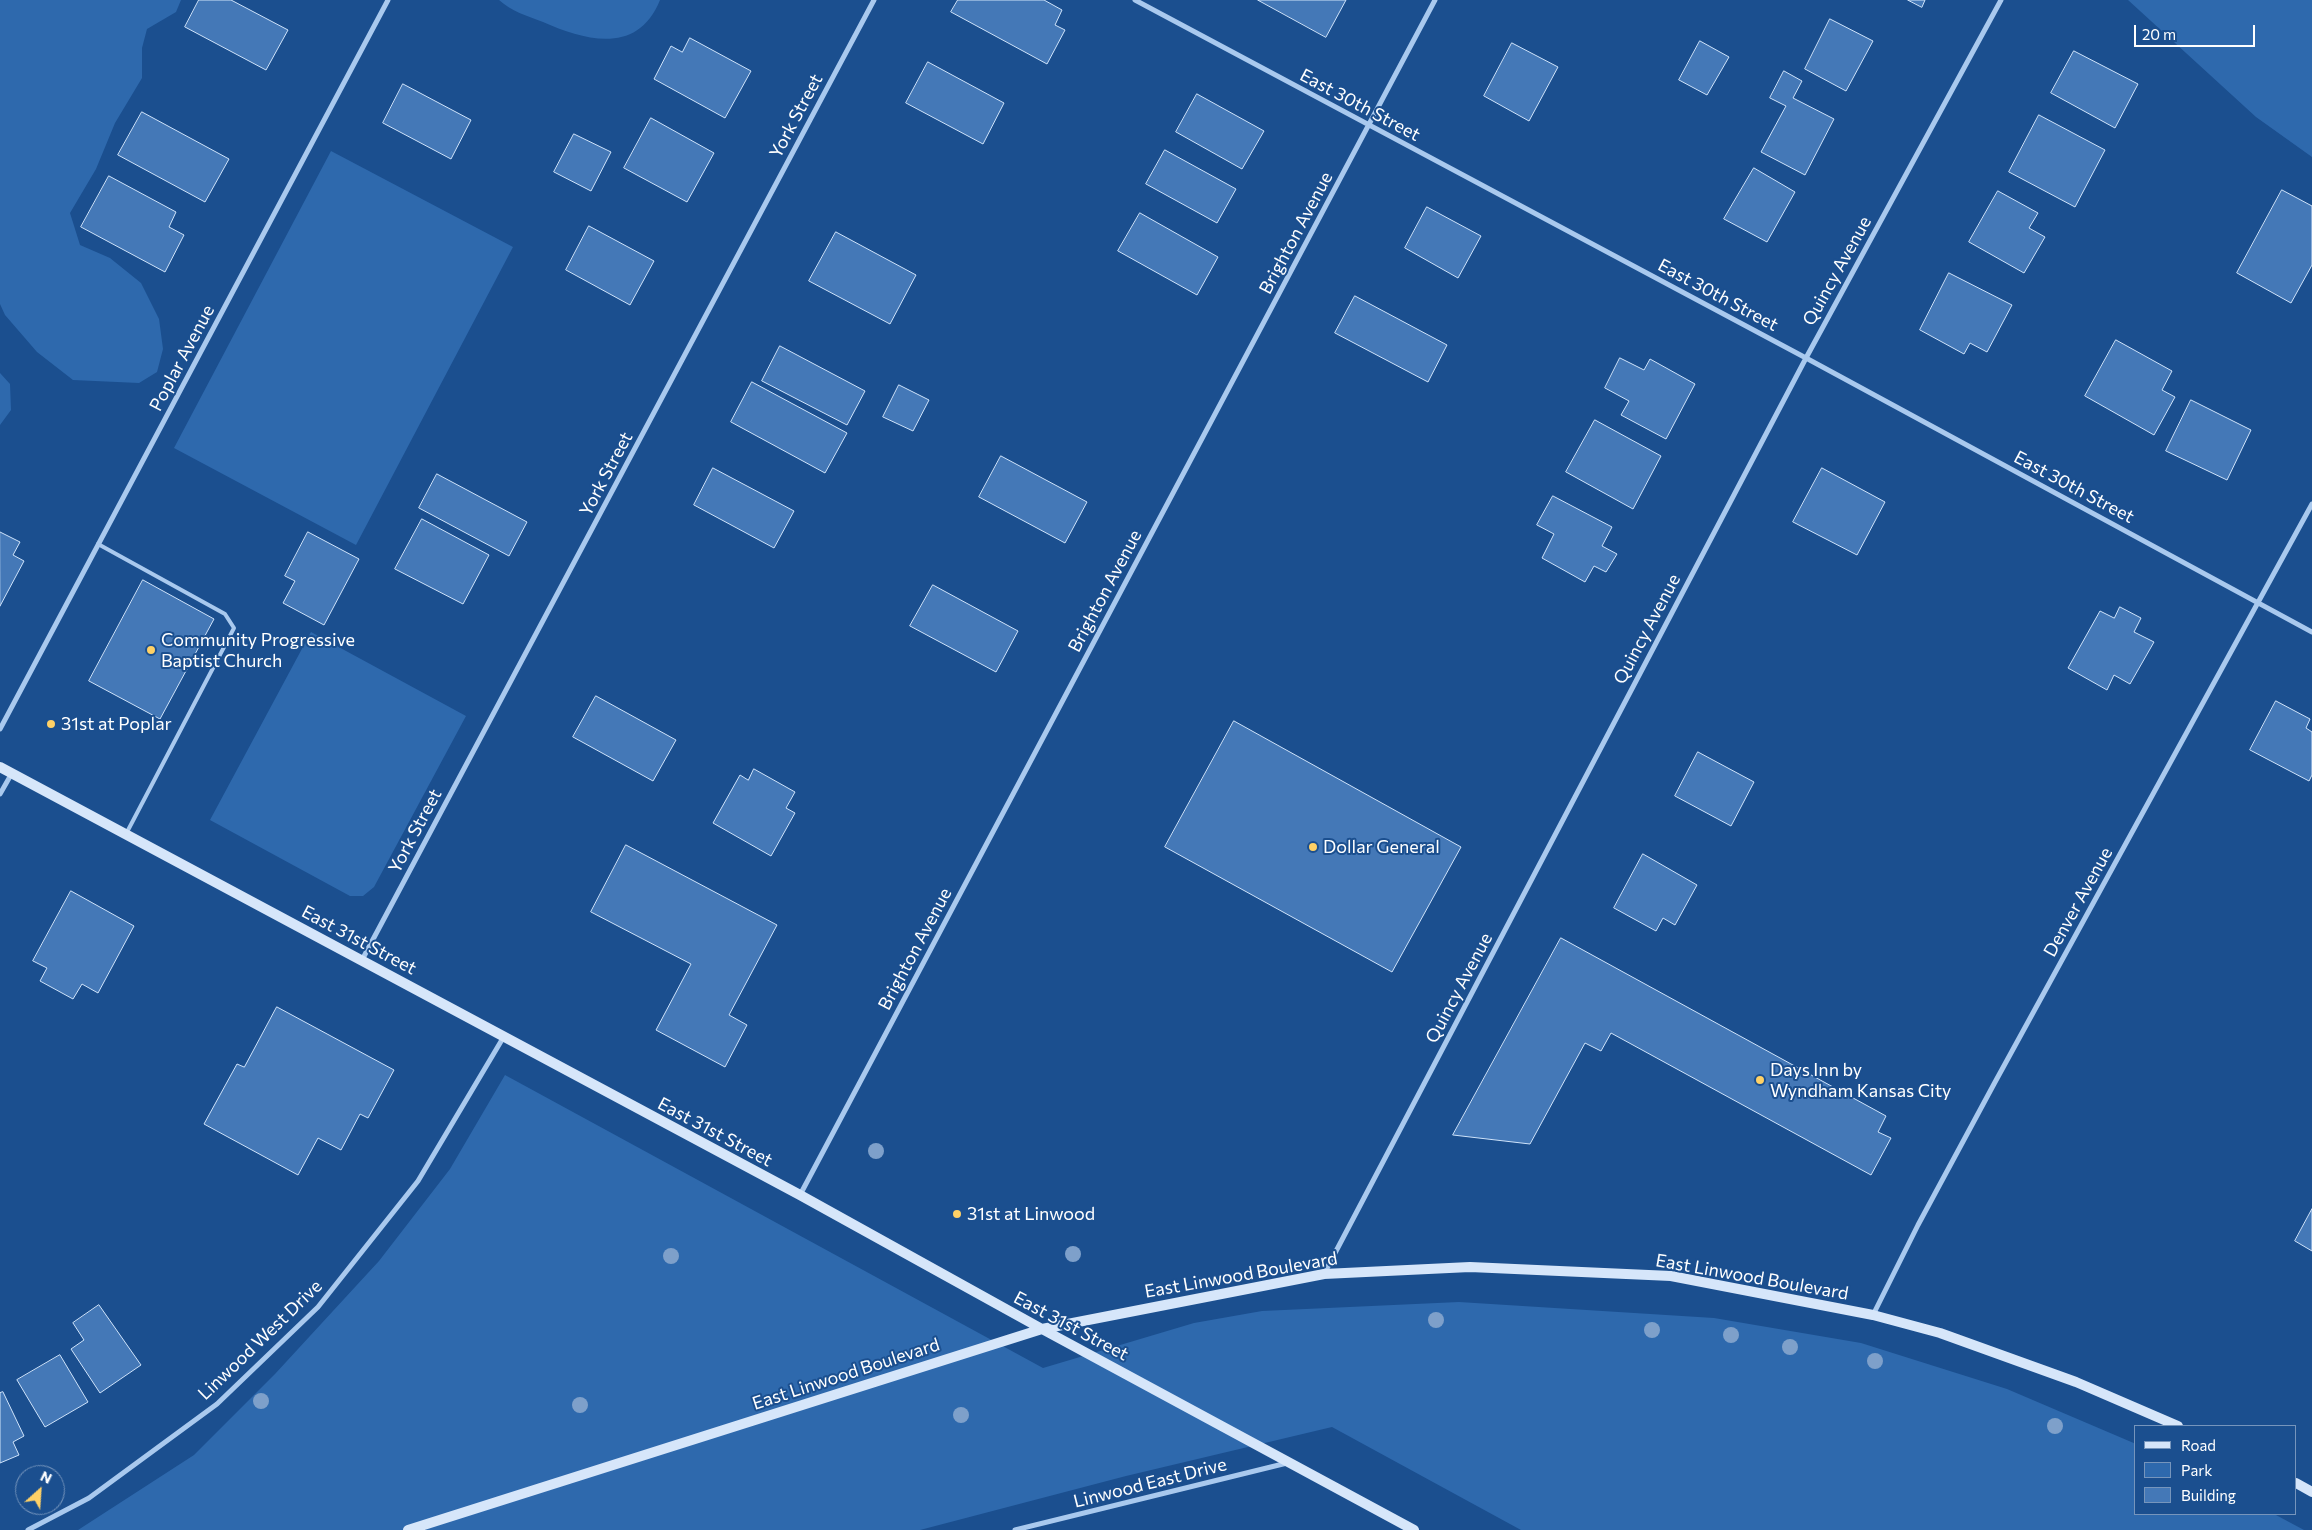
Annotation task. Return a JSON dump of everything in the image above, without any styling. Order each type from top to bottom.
[{"type":"main road","name":"East 31st Street","points":[[0,767],[800,1195],[1042,1329],[1414,1530]]},
{"type":"main road","name":"East Linwood Boulevard","points":[[408,1530],[1042,1329],[1324,1274],[1470,1267],[1671,1276],[1873,1315],[1940,1333],[2076,1382],[2176,1425]]},
{"type":"main road","points":[[2297,1484],[2312,1492]]},
{"type":"street","name":"Poplar Avenue","points":[[0,728],[388,0]]},
{"type":"street","name":"York Street","points":[[362,960],[874,0]]},
{"type":"street","name":"East 30th Street","points":[[1135,0],[1806,358],[2312,632]]},
{"type":"street","name":"Brighton Avenue","points":[[800,1195],[1435,0]]},
{"type":"street","name":"Quincy Avenue","points":[[1324,1274],[1806,358],[2000,0]]},
{"type":"street","name":"Denver Avenue","points":[[1873,1315],[1918,1225],[1984,1102],[2312,504]]},
{"type":"street","points":[[0,794],[12,773]]},
{"type":"street","name":"Linwood West Drive","points":[[28,1530],[89,1498],[217,1404],[318,1306],[418,1181],[504,1038]]},
{"type":"street","name":"Linwood East Drive","points":[[1015,1530],[1290,1463]]},
{"type":"lane","points":[[98,544],[225,614],[234,628],[126,834]]},
{"type":"green space","points":[[0,0],[181,0],[176,12],[147,29],[142,48],[142,78],[115,123],[96,169],[70,213],[80,245],[110,258],[141,283],[159,319],[163,349],[157,372],[139,383],[73,380],[37,352],[5,315],[0,304]]},
{"type":"green space","points":[[499,0],[660,0],[650,18],[638,29],[625,36],[609,39],[593,38],[559,29],[520,13]]},
{"type":"green space","points":[[2128,0],[2312,0],[2312,157],[2256,117]]},
{"type":"green space","points":[[331,151],[513,247],[356,545],[174,448]]},
{"type":"green space","points":[[0,373],[10,384],[11,410],[0,425]]},
{"type":"green space","points":[[311,632],[466,716],[374,887],[363,896],[350,896],[210,820]]},
{"type":"green space","points":[[505,1075],[1043,1368],[1194,1323],[1262,1311],[1459,1302],[1714,1318],[1861,1343],[2007,1389],[2134,1443],[2134,1515],[2276,1515],[2304,1530],[1521,1530],[1332,1427],[1126,1476],[920,1530],[78,1530],[194,1455],[275,1374],[379,1261],[450,1169]]},
{"type":"building","points":[[199,0],[231,0],[288,30],[266,70],[185,27]]},
{"type":"building","points":[[958,0],[1044,0],[1062,10],[1055,25],[1065,30],[1047,64],[951,12]]},
{"type":"building","points":[[1258,0],[1346,0],[1326,37]]},
{"type":"building","points":[[1908,0],[1925,0],[1922,7]]},
{"type":"building","points":[[1830,19],[1873,41],[1846,91],[1805,69]]},
{"type":"building","points":[[690,38],[751,71],[725,118],[654,79],[671,46],[682,52]]},
{"type":"building","points":[[1700,41],[1729,57],[1707,95],[1679,80]]},
{"type":"building","points":[[1512,43],[1558,67],[1529,121],[1484,96]]},
{"type":"building","points":[[2074,51],[2138,84],[2115,128],[2051,93]]},
{"type":"building","points":[[928,62],[1004,103],[983,144],[906,103]]},
{"type":"building","points":[[1784,71],[1802,81],[1793,98],[1834,119],[1805,175],[1761,152],[1786,106],[1770,98]]},
{"type":"building","points":[[403,84],[471,120],[451,159],[383,123]]},
{"type":"building","points":[[1197,94],[1264,131],[1242,169],[1176,132]]},
{"type":"building","points":[[142,112],[229,159],[205,202],[118,155]]},
{"type":"building","points":[[2039,115],[2105,150],[2075,207],[2009,172]]},
{"type":"building","points":[[651,118],[714,153],[687,202],[624,168]]},
{"type":"building","points":[[574,134],[611,152],[591,191],[554,172]]},
{"type":"building","points":[[1165,150],[1236,189],[1217,223],[1146,184]]},
{"type":"building","points":[[1754,168],[1795,192],[1767,242],[1724,219]]},
{"type":"building","points":[[109,176],[176,212],[169,227],[184,235],[165,272],[81,227]]},
{"type":"building","points":[[2282,190],[2312,206],[2312,265],[2291,303],[2237,273]]},
{"type":"building","points":[[1998,191],[2038,213],[2029,228],[2045,237],[2024,273],[1969,242]]},
{"type":"building","points":[[1427,207],[1481,236],[1458,278],[1405,248]]},
{"type":"building","points":[[1140,213],[1218,257],[1197,295],[1118,251]]},
{"type":"building","points":[[589,226],[654,261],[630,305],[566,270]]},
{"type":"building","points":[[836,232],[916,275],[890,324],[809,281]]},
{"type":"building","points":[[1949,273],[2012,305],[1987,352],[1970,343],[1964,354],[1920,330]]},
{"type":"building","points":[[1355,296],[1447,345],[1428,382],[1335,333]]},
{"type":"building","points":[[2116,340],[2172,371],[2162,390],[2175,397],[2154,435],[2085,396]]},
{"type":"building","points":[[780,346],[865,391],[847,425],[762,381]]},
{"type":"building","points":[[1620,358],[1644,370],[1650,359],[1695,384],[1666,439],[1621,415],[1629,401],[1605,388]]},
{"type":"building","points":[[752,382],[847,433],[825,473],[731,422]]},
{"type":"building","points":[[899,385],[929,400],[913,431],[883,417]]},
{"type":"building","points":[[2191,400],[2251,430],[2227,480],[2166,451]]},
{"type":"building","points":[[1595,420],[1661,456],[1633,509],[1566,472]]},
{"type":"building","points":[[1001,456],[1087,502],[1065,543],[979,497]]},
{"type":"building","points":[[713,468],[794,511],[774,548],[694,505]]},
{"type":"building","points":[[1822,468],[1885,502],[1857,555],[1793,522]]},
{"type":"building","points":[[437,474],[527,522],[509,556],[419,508]]},
{"type":"building","points":[[1553,496],[1612,527],[1602,546],[1617,554],[1606,572],[1594,566],[1585,582],[1542,558],[1554,534],[1537,525]]},
{"type":"building","points":[[422,519],[489,555],[463,604],[395,569]]},
{"type":"building","points":[[0,532],[20,542],[13,555],[24,561],[0,606]]},
{"type":"building","points":[[308,532],[359,559],[324,625],[283,603],[295,581],[285,576]]},
{"type":"building","name":"Community Progressive Baptist Church","points":[[143,580],[214,619],[160,719],[89,681]]},
{"type":"building","points":[[933,585],[1018,631],[996,672],[910,626]]},
{"type":"building","points":[[2120,607],[2141,618],[2134,632],[2154,642],[2130,684],[2114,675],[2107,690],[2068,668],[2100,611],[2114,618]]},
{"type":"building","points":[[596,696],[676,740],[653,781],[573,737]]},
{"type":"building","points":[[2276,701],[2310,719],[2306,728],[2312,732],[2312,775],[2309,781],[2250,750]]},
{"type":"building","name":"Dollar General","points":[[1234,721],[1461,847],[1392,972],[1165,847]]},
{"type":"building","points":[[1698,752],[1754,782],[1731,826],[1675,796]]},
{"type":"building","points":[[754,769],[795,792],[786,808],[795,813],[771,856],[713,823],[740,775],[748,780]]},
{"type":"building","points":[[626,845],[777,925],[729,1015],[747,1025],[725,1067],[656,1030],[691,964],[591,912]]},
{"type":"building","points":[[1643,854],[1697,885],[1675,925],[1663,918],[1656,931],[1614,908]]},
{"type":"building","points":[[71,891],[134,926],[98,993],[82,984],[73,999],[40,981],[47,968],[33,961]]},
{"type":"building","name":"Days Inn by Wyndham Kansas City","points":[[1561,938],[1886,1116],[1878,1132],[1891,1138],[1871,1175],[1611,1033],[1601,1051],[1585,1043],[1530,1144],[1453,1135]]},
{"type":"building","points":[[277,1007],[394,1070],[368,1118],[360,1114],[341,1150],[318,1138],[298,1175],[204,1124],[237,1064],[244,1067]]},
{"type":"building","points":[[2312,1209],[2312,1251],[2295,1241]]},
{"type":"building","points":[[99,1305],[141,1365],[100,1393],[71,1349],[84,1340],[73,1323]]},
{"type":"building","points":[[60,1355],[88,1402],[45,1427],[17,1380]]},
{"type":"building","points":[[3,1392],[24,1436],[13,1442],[19,1455],[0,1463],[0,1393]]},
{"type":"place","name":"Community Progressive Baptist Church","points":[[151,650]]},
{"type":"place","name":"31st at Poplar","points":[[51,724]]},
{"type":"place","name":"Dollar General","points":[[1313,847]]},
{"type":"place","name":"Days Inn by Wyndham Kansas City","points":[[1760,1080]]},
{"type":"place","name":"31st at Linwood","points":[[957,1214]]}]
